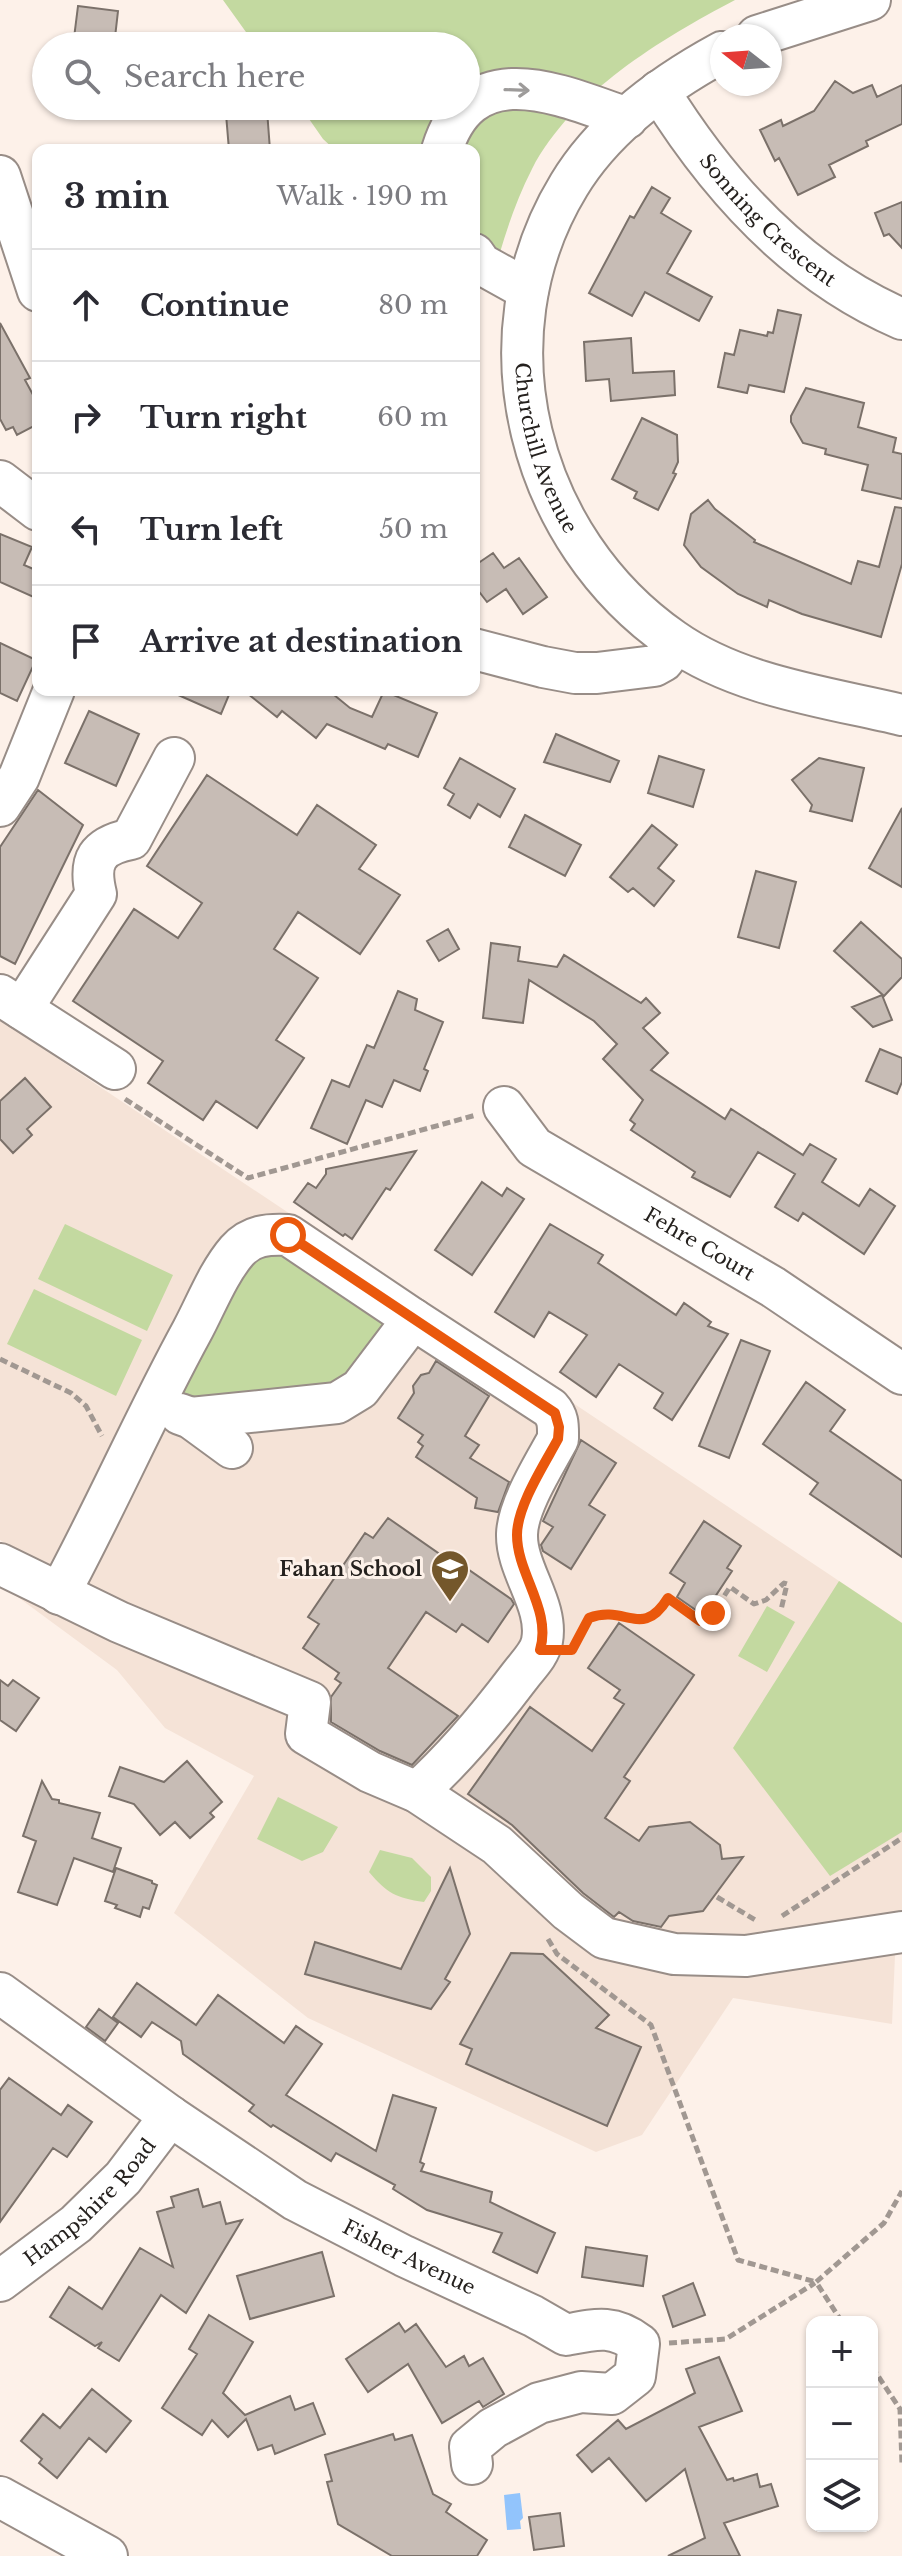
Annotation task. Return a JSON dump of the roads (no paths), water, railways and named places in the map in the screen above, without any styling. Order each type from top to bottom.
[{"type":"street","points":[[782,28],[870,0]]},
{"type":"street","name":"Churchill Avenue","points":[[710,59],[659,91],[606,136],[568,186],[539,250],[528,290],[522,360],[531,431],[554,500],[568,529],[623,601],[676,643],[718,665],[776,685],[902,715]]},
{"type":"street","points":[[480,97],[497,90],[541,91],[627,118]]},
{"type":"street","name":"Sonning Crescent","points":[[659,91],[712,167],[781,241],[824,275],[902,319]]},
{"type":"street","points":[[445,144],[456,120]]},
{"type":"street","points":[[0,176],[32,273]]},
{"type":"street","points":[[480,263],[528,290]]},
{"type":"street","points":[[0,481],[32,505]]},
{"type":"street","points":[[480,651],[543,667],[575,673],[597,673],[654,666],[663,661],[676,643]]},
{"type":"street","points":[[0,806],[19,777],[52,696]]},
{"type":"street","points":[[118,1083],[11,1002],[96,894],[92,870],[97,857],[106,847],[131,839],[174,758]]},
{"type":"street","name":"Fehre Court","points":[[504,1107],[534,1147],[773,1287],[902,1374]]},
{"type":"street","points":[[59,1594],[167,1376],[230,1262],[245,1243],[257,1237],[288,1235],[550,1408],[558,1420],[558,1439],[521,1512],[517,1536],[540,1616],[543,1631],[540,1650],[452,1759],[417,1792]]},
{"type":"street","points":[[191,1418],[337,1403],[360,1389],[413,1319]]},
{"type":"street","points":[[152,1411],[177,1412],[191,1418],[232,1448]]},
{"type":"street","points":[[2,1565],[59,1594],[127,1608],[310,1702],[306,1734],[370,1772],[417,1792],[497,1845],[568,1911],[604,1938],[674,1954],[746,1956],[902,1932]]},
{"type":"street","name":"Fisher Avenue","points":[[0,1993],[170,2116],[295,2200],[566,2335],[601,2328],[625,2334],[639,2344],[635,2376],[612,2394],[581,2392],[539,2403],[493,2428],[470,2447],[472,2464]]},
{"type":"street","name":"Hampshire Road","points":[[0,2281],[76,2224],[123,2178],[170,2116]]},
{"type":"street","points":[[0,2497],[107,2556]]},
{"type":"water","points":[[520,2493],[521,2529],[507,2530],[504,2495]]},
{"type":"place","name":"Fahan School","points":[[450,1603]]}]
